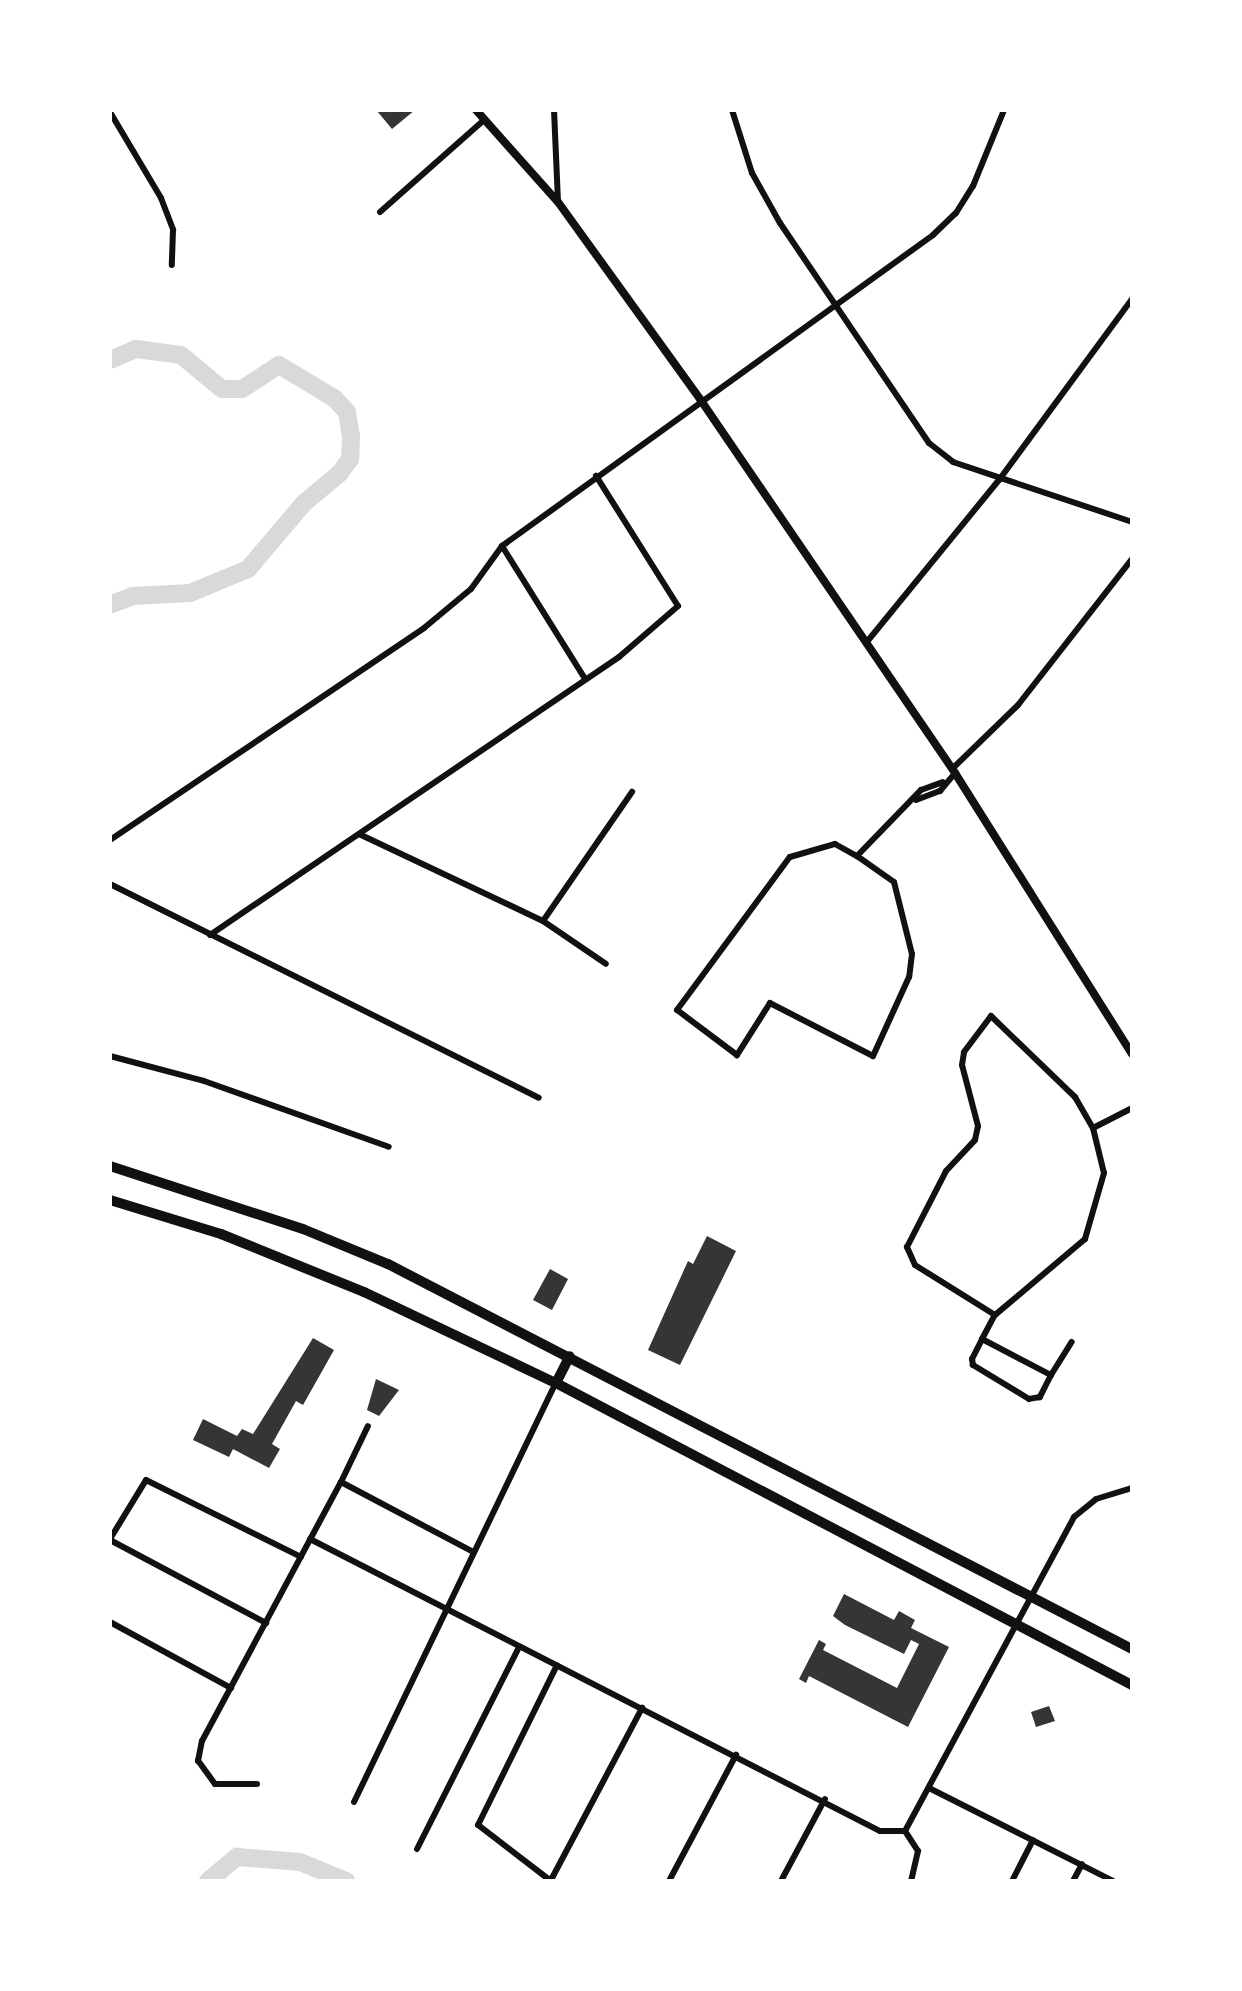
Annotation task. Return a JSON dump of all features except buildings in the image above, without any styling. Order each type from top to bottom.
[{"type":"highway","points":[[110,1166],[326,1238],[570,1356],[1132,1649]]},
{"type":"highway","points":[[110,1200],[221,1234],[364,1292],[556,1383],[1132,1685]]},
{"type":"highway","points":[[556,1383],[570,1356]]},
{"type":"street","points":[[476,110],[558,202],[700,399],[954,771],[1132,1054]]},
{"type":"street","points":[[554,110],[558,202]]},
{"type":"street","points":[[732,110],[752,173],[832,303],[929,443],[953,462],[999,480],[1132,522]]},
{"type":"street","points":[[110,840],[424,628],[471,589],[502,546],[956,213],[988,158],[1004,110]]},
{"type":"street","points":[[110,112],[161,198],[173,230],[172,265]]},
{"type":"street","points":[[380,212],[485,118]]},
{"type":"street","points":[[866,643],[999,480],[1132,299]]},
{"type":"street","points":[[210,935],[645,637],[678,606],[596,476]]},
{"type":"street","points":[[502,546],[584,677]]},
{"type":"street","points":[[857,856],[888,820],[916,800],[932,783],[943,782],[1018,705],[1132,559]]},
{"type":"street","points":[[543,921],[632,792]]},
{"type":"street","points":[[359,834],[543,921],[606,964]]},
{"type":"street","points":[[835,844],[857,856],[894,882],[912,954],[909,977],[873,1056],[770,1003],[737,1055],[677,1010],[790,857],[835,844]]},
{"type":"street","points":[[110,884],[539,1098]]},
{"type":"street","points":[[995,1315],[915,1265],[907,1247],[946,1171],[975,1140],[978,1126],[962,1065],[969,1040],[991,1016],[1075,1097],[1093,1128],[1104,1173],[1085,1239],[995,1315],[972,1359],[976,1371],[1016,1392],[1040,1397],[1072,1342]]},
{"type":"street","points":[[110,1056],[204,1081],[389,1147]]},
{"type":"street","points":[[1093,1128],[1132,1108]]},
{"type":"street","points":[[982,1339],[1051,1375]]},
{"type":"street","points":[[354,1802],[556,1383]]},
{"type":"street","points":[[257,1784],[215,1784],[198,1761],[202,1741],[368,1426]]},
{"type":"street","points":[[266,1623],[110,1539],[146,1480],[301,1557]]},
{"type":"street","points":[[341,1482],[473,1552]]},
{"type":"street","points":[[905,1831],[1074,1517],[1096,1499],[1132,1488]]},
{"type":"street","points":[[310,1539],[825,1799],[880,1831],[905,1831]]},
{"type":"street","points":[[110,1622],[231,1688]]},
{"type":"street","points":[[417,1849],[519,1647]]},
{"type":"street","points":[[557,1665],[478,1825],[551,1881],[642,1708]]},
{"type":"street","points":[[669,1881],[736,1755]]},
{"type":"street","points":[[929,1788],[1113,1881]]},
{"type":"street","points":[[781,1881],[825,1799]]},
{"type":"street","points":[[905,1831],[918,1851],[911,1881]]},
{"type":"street","points":[[1012,1881],[1033,1840]]},
{"type":"street","points":[[1073,1881],[1082,1864]]},
{"type":"waterway","points":[[110,360],[136,349],[181,355],[222,389],[242,389],[279,365],[334,398],[347,412],[351,436],[350,459],[340,473],[304,503],[248,569],[190,593],[133,596],[110,605]]},
{"type":"waterway","points":[[208,1881],[237,1857],[300,1862],[346,1881]]}]
